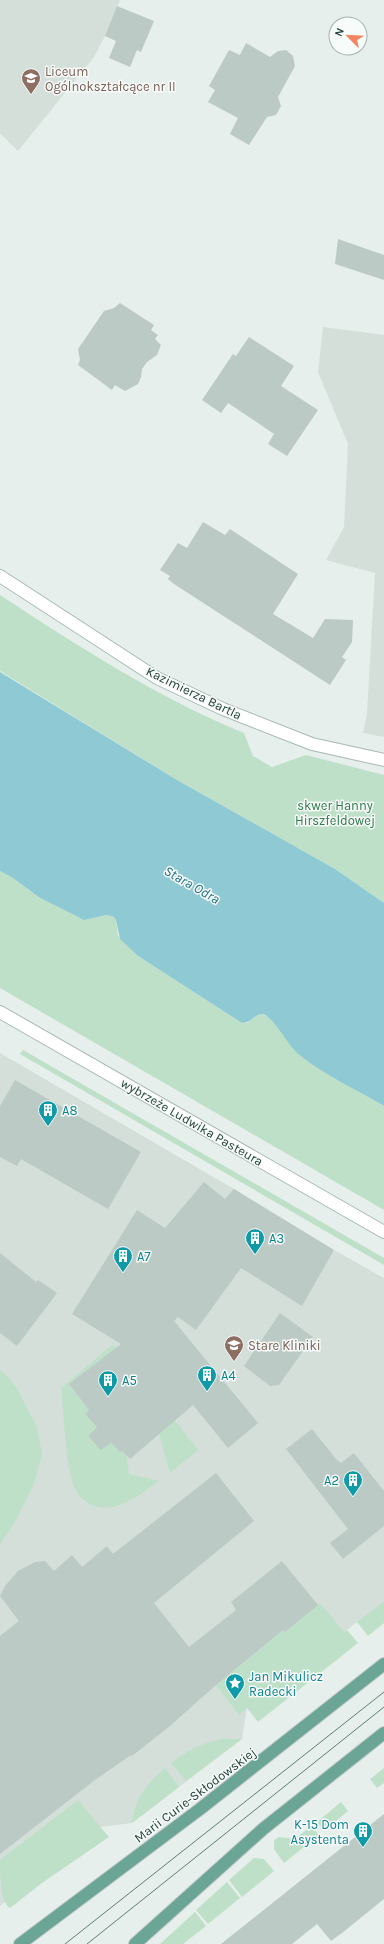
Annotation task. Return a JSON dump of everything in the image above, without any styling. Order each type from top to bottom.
[{"type":"main road","name":"Marii Curie-Skłodowskiej","points":[[20,1944],[200,1809],[384,1664]]},
{"type":"main road","points":[[135,1944],[263,1829],[384,1733]]},
{"type":"street","name":"Kazimierza Bartla","points":[[0,576],[157,678],[223,710],[312,744],[384,760]]},
{"type":"street","name":"wybrzeże Ludwika Pasteura","points":[[0,1012],[384,1232]]},
{"type":"shaded area","name":"Liceum Ogólnokształcące nr II","points":[[0,0],[120,0],[105,36],[94,57],[18,151],[0,133]]},
{"type":"shaded area","points":[[323,327],[384,335],[384,737],[363,733],[367,713],[375,573],[326,560],[344,527],[348,444],[318,372]]},
{"type":"shaded area","points":[[0,1053],[384,1278],[384,1601],[247,1708],[242,1739],[132,1823],[100,1827],[0,1906]]},
{"type":"green space","name":"skwer Hanny Hirszfeldowej","points":[[0,595],[119,670],[181,704],[244,733],[253,756],[272,767],[306,755],[384,775],[384,903],[335,869],[177,780],[0,671]]},
{"type":"green space","points":[[0,871],[13,878],[40,898],[84,920],[107,915],[114,917],[116,920],[118,936],[138,956],[242,1023],[247,1023],[261,1013],[268,1017],[302,1057],[384,1106],[384,1210],[0,988]]},
{"type":"green space","points":[[23,1050],[384,1258],[384,1265],[20,1054]]},
{"type":"green space","points":[[112,1345],[121,1351],[198,1450],[170,1473],[159,1434],[104,1357],[69,1384],[89,1410],[85,1414],[97,1427],[88,1436],[101,1450],[111,1443],[119,1452],[122,1451],[127,1457],[129,1474],[159,1481],[126,1502],[111,1507],[100,1508],[87,1502],[75,1489],[67,1454],[61,1388]]},
{"type":"green space","points":[[0,1370],[8,1377],[18,1390],[37,1427],[42,1454],[34,1484],[15,1522],[0,1545]]},
{"type":"green space","points":[[384,1601],[384,1623],[368,1636],[357,1622]]},
{"type":"green space","points":[[320,1603],[344,1632],[347,1630],[358,1643],[258,1722],[247,1708],[239,1715],[216,1685],[283,1630],[285,1632]]},
{"type":"green space","points":[[224,1739],[242,1739],[186,1781],[171,1763],[196,1747],[209,1742]]},
{"type":"green space","points":[[165,1768],[179,1787],[132,1823],[135,1806],[142,1792]]},
{"type":"green space","points":[[384,1768],[384,1783],[377,1788],[370,1779]]},
{"type":"green space","points":[[78,1800],[109,1837],[42,1883],[10,1908],[4,1900],[2,1894],[0,1860]]},
{"type":"green space","points":[[341,1802],[348,1811],[324,1831],[317,1822]]},
{"type":"green space","points":[[311,1826],[319,1835],[284,1863],[274,1849],[274,1840],[279,1837],[295,1839]]},
{"type":"green space","points":[[254,1858],[264,1859],[274,1871],[242,1897],[229,1880]]},
{"type":"green space","points":[[227,1882],[240,1898],[208,1924],[196,1910]]},
{"type":"green space","points":[[195,1912],[206,1926],[183,1944],[160,1944]]},
{"type":"water","name":"Stara Odra","points":[[0,672],[177,780],[335,869],[384,903],[384,1106],[332,1077],[302,1057],[264,1014],[258,1015],[245,1023],[242,1023],[138,956],[120,939],[114,917],[107,915],[84,920],[40,898],[13,878],[0,871]]},
{"type":"building","points":[[117,6],[154,21],[141,52],[137,50],[130,67],[109,58],[116,41],[105,36]]},
{"type":"building","points":[[246,43],[270,57],[278,51],[286,50],[293,56],[295,66],[278,97],[281,106],[276,115],[267,117],[249,145],[230,134],[238,118],[208,102],[215,90],[209,86],[229,50],[240,55]]},
{"type":"building","points":[[338,239],[384,255],[384,280],[335,264]]},
{"type":"building","points":[[120,303],[154,325],[151,330],[158,335],[155,339],[161,345],[157,355],[147,362],[142,369],[138,384],[125,391],[115,385],[112,390],[78,365],[80,360],[78,349],[104,311],[114,308]]},
{"type":"building","points":[[249,337],[294,366],[281,386],[318,410],[287,456],[268,444],[274,434],[228,403],[221,413],[202,400],[233,354],[236,356]]},
{"type":"building","points":[[203,522],[225,535],[230,529],[298,574],[273,614],[313,638],[325,619],[353,620],[352,642],[342,657],[346,660],[330,685],[174,584],[168,579],[170,576],[160,570],[178,543],[187,548]]},
{"type":"building","name":"A8","points":[[15,1080],[141,1152],[108,1209],[21,1159],[17,1166],[0,1157],[0,1106]]},
{"type":"building","points":[[204,1182],[225,1199],[234,1189],[334,1250],[302,1306],[241,1268],[196,1330],[178,1317],[174,1321],[258,1423],[228,1448],[193,1405],[130,1459],[111,1443],[101,1450],[88,1436],[97,1427],[85,1414],[89,1410],[69,1384],[121,1344],[72,1314],[137,1210],[165,1228]]},
{"type":"building","points":[[0,1253],[36,1282],[38,1280],[57,1293],[17,1346],[0,1333]]},
{"type":"building","points":[[280,1313],[313,1337],[279,1385],[270,1386],[244,1366]]},
{"type":"building","name":"A2","points":[[312,1429],[336,1459],[341,1463],[354,1453],[384,1491],[384,1526],[343,1559],[330,1543],[348,1529],[286,1449]]},
{"type":"building","points":[[216,1473],[254,1521],[154,1603],[189,1647],[236,1610],[231,1602],[282,1561],[318,1605],[285,1632],[283,1630],[216,1685],[170,1726],[132,1756],[131,1755],[95,1780],[0,1854],[0,1636],[19,1621],[0,1596],[5,1586],[18,1571],[35,1562],[45,1561],[54,1571],[72,1555],[82,1567],[107,1546],[113,1554]]},
{"type":"building","name":"K-15 Dom Asystenta","points":[[384,1814],[384,1899],[342,1933],[331,1941],[317,1924],[292,1944],[221,1944]]},
{"type":"tram line","points":[[65,1944],[384,1692]]},
{"type":"tram line","points":[[87,1944],[384,1707]]},
{"type":"place","name":"Liceum Ogólnokształcące nr II","points":[[31,95]]},
{"type":"place","name":"A8","points":[[48,1127]]},
{"type":"place","name":"A3","points":[[255,1255]]},
{"type":"place","name":"A7","points":[[123,1273]]},
{"type":"place","name":"Stare Kliniki","points":[[234,1362]]},
{"type":"place","name":"A4","points":[[207,1392]]},
{"type":"place","name":"A5","points":[[108,1397]]},
{"type":"place","name":"A2","points":[[353,1497]]},
{"type":"place","name":"Jan Mikulicz Radecki","points":[[235,1700]]},
{"type":"place","name":"K-15 Dom Asystenta","points":[[363,1848]]}]
